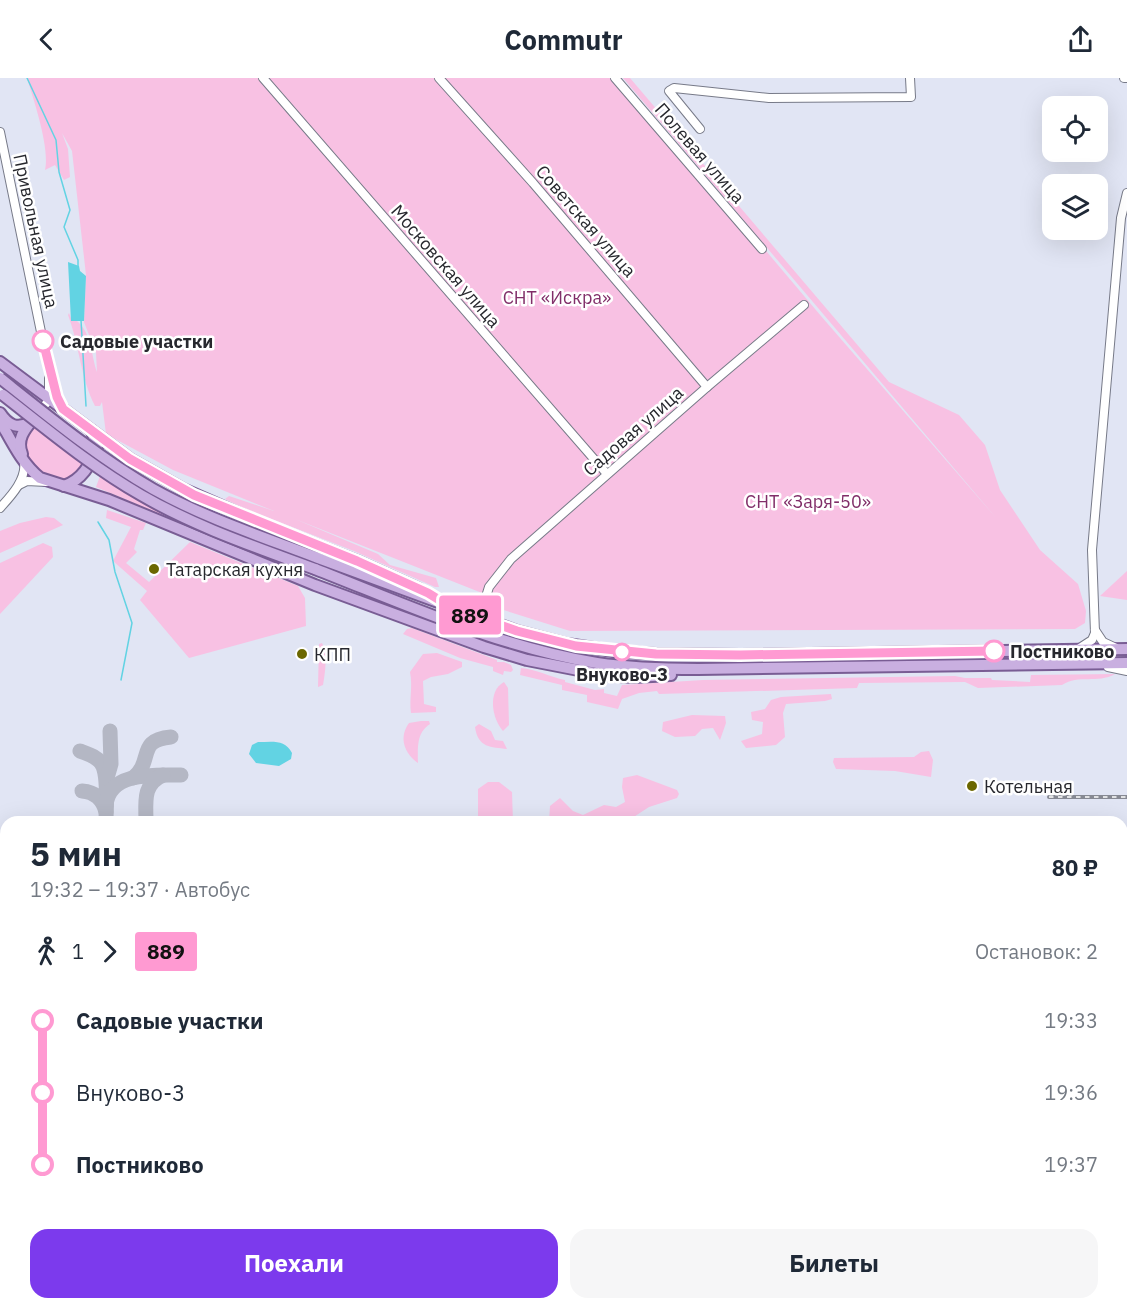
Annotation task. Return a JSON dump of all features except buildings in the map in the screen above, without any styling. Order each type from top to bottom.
[{"type":"main road","points":[[0,362],[130,459],[194,495],[357,561],[428,593],[454,609]]},
{"type":"main road","points":[[0,378],[98,452],[154,489],[208,516],[316,564],[485,634],[545,652],[604,664],[698,669],[1127,663]]},
{"type":"main road","points":[[0,393],[103,471],[142,496],[207,528],[479,619],[567,644],[613,651],[656,654],[740,655],[1122,649]]},
{"type":"main road","points":[[0,413],[6,421],[15,426],[24,425],[53,403]]},
{"type":"main road","points":[[24,459],[20,450],[20,440],[22,433],[36,416]]},
{"type":"main road","points":[[0,421],[34,473],[49,482],[108,500],[315,585],[484,647],[557,667],[616,676],[673,675],[698,669]]},
{"type":"main road","points":[[64,486],[78,480],[97,448],[92,430]]},
{"type":"main road","points":[[86,470],[86,478],[90,486],[108,500]]},
{"type":"street","name":"Московская улица","points":[[263,78],[607,474]]},
{"type":"street","name":"Советская улица","points":[[439,78],[533,183],[706,387]]},
{"type":"street","name":"Полевая улица","points":[[615,78],[762,249]]},
{"type":"street","points":[[700,129],[669,91],[674,88],[769,99],[911,98],[910,78]]},
{"type":"street","name":"Привольная улица","points":[[0,132],[50,371]]},
{"type":"street","points":[[1077,649],[1092,640],[1095,630],[1092,550],[1121,218],[1127,193]]},
{"type":"street","name":"Садовая улица","points":[[479,619],[489,587],[510,559],[706,387],[804,305]]},
{"type":"street","points":[[33,387],[45,384],[50,371]]},
{"type":"street","points":[[50,371],[53,403]]},
{"type":"street","points":[[50,371],[59,403],[69,415]]},
{"type":"street","points":[[0,508],[19,484],[25,471],[24,459]]},
{"type":"street","points":[[19,484],[27,481],[49,482]]},
{"type":"street","points":[[1095,630],[1103,642],[1122,649]]},
{"type":"street","points":[[1092,663],[1127,671]]},
{"type":"green space","points":[[27,78],[620,78],[821,316],[997,519],[623,78],[630,78],[889,382],[959,415],[985,445],[1000,490],[1040,550],[1078,584],[1086,611],[1085,623],[1075,629],[570,631],[497,608],[485,589],[482,593],[295,519],[378,554],[390,565],[436,578],[439,587],[435,587],[354,551],[225,499],[229,496],[274,511],[173,470],[106,434],[102,402],[100,406],[95,406],[90,396],[68,315],[69,313],[72,321],[77,321],[86,332],[97,372],[96,353],[84,322],[86,275],[72,151],[62,133],[68,149],[70,177],[64,180],[55,165],[45,170],[43,137]]},
{"type":"green space","points":[[34,426],[83,464],[76,474],[62,480],[45,475],[38,469],[27,454],[25,445],[25,437]]},
{"type":"green space","points":[[100,476],[169,518],[96,487]]},
{"type":"green space","points":[[107,510],[146,523],[143,530],[140,530],[134,549],[137,552],[126,563],[149,582],[190,542],[298,586],[305,598],[306,626],[189,658],[140,600],[147,591],[113,561],[131,527],[106,518]]},
{"type":"green space","points":[[46,517],[54,518],[63,525],[0,553],[0,531],[20,523]]},
{"type":"green space","points":[[43,543],[52,547],[53,557],[0,614],[0,563]]},
{"type":"green space","points":[[1127,571],[1127,600],[1100,596]]},
{"type":"green space","points":[[412,628],[497,660],[497,662],[504,662],[511,665],[513,670],[504,671],[503,675],[493,671],[493,667],[460,658],[403,634],[407,629]]},
{"type":"green space","points":[[322,643],[325,653],[325,669],[323,685],[318,687],[319,644]]},
{"type":"green space","points":[[437,653],[462,662],[462,667],[448,674],[423,681],[424,704],[436,707],[436,712],[411,713],[410,672],[423,654]]},
{"type":"green space","points":[[521,668],[538,671],[565,680],[565,682],[595,690],[604,689],[604,693],[617,696],[622,685],[703,680],[955,676],[1030,682],[1031,675],[1115,674],[1102,678],[1075,680],[1062,685],[978,688],[965,682],[859,683],[857,688],[659,694],[657,691],[639,693],[622,699],[618,709],[587,702],[587,695],[562,690],[562,685],[520,675]]},
{"type":"green space","points":[[504,682],[508,688],[509,725],[503,731],[496,720],[493,698],[499,686]]},
{"type":"green space","points":[[831,694],[832,699],[825,701],[786,704],[783,713],[785,737],[776,745],[746,748],[741,741],[762,734],[763,722],[752,720],[751,712],[765,709],[771,700],[781,697]]},
{"type":"green space","points":[[692,715],[725,716],[726,723],[720,740],[713,728],[702,729],[695,736],[675,737],[662,731],[663,722]]},
{"type":"green space","points":[[429,721],[430,724],[420,736],[418,763],[404,745],[404,734],[409,723]]},
{"type":"green space","points":[[479,724],[491,731],[495,740],[503,741],[507,749],[482,743],[475,727]]},
{"type":"green space","points":[[929,751],[933,760],[931,777],[895,771],[836,769],[833,762],[834,758],[914,757],[921,752]]},
{"type":"green space","points":[[637,775],[677,790],[679,794],[677,798],[649,807],[635,816],[549,816],[550,806],[560,798],[573,811],[583,815],[604,805],[616,807],[625,802],[623,778]]},
{"type":"green space","points":[[488,782],[499,782],[512,792],[513,816],[478,816],[478,789]]},
{"type":"water","points":[[68,262],[79,266],[80,271],[86,276],[84,321],[71,321]]},
{"type":"water","points":[[258,742],[286,745],[292,753],[291,759],[279,766],[256,763],[249,754],[252,745]]},
{"type":"waterway","points":[[27,78],[56,140],[59,172],[70,210],[64,227],[78,260],[78,267]]},
{"type":"waterway","points":[[81,320],[86,406]]},
{"type":"waterway","points":[[98,522],[109,540],[115,572],[132,623],[121,680]]},
{"type":"taxiway","points":[[107,778],[111,764],[110,731]]},
{"type":"taxiway","points":[[133,778],[143,765],[153,742],[171,737]]},
{"type":"taxiway","points":[[80,751],[97,759],[104,768],[106,816]]},
{"type":"taxiway","points":[[146,816],[148,789],[151,783],[163,775]]},
{"type":"taxiway","points":[[106,806],[115,786],[124,781],[135,777],[181,775]]},
{"type":"taxiway","points":[[82,791],[98,797],[106,812]]},
{"type":"railway","points":[[1049,797],[1127,797]]},
{"type":"bus line","name":"889","points":[[43,341],[57,397],[63,409],[130,459],[208,502],[357,561],[428,593],[454,609],[503,627],[576,646],[656,654],[994,651]]},
{"type":"place","name":"Садовые участки","points":[[43,341]]},
{"type":"place","name":"Татарская кухня","points":[[154,569]]},
{"type":"place","name":"Постниково","points":[[994,651]]},
{"type":"place","name":"Внуково-3","points":[[622,652]]},
{"type":"place","name":"КПП","points":[[302,654]]},
{"type":"place","name":"Котельная","points":[[972,786]]},
{"type":"park label","name":"СНТ «Искра»","points":[[557,297]]},
{"type":"park label","name":"СНТ «Заря-50»","points":[[808,501]]}]
